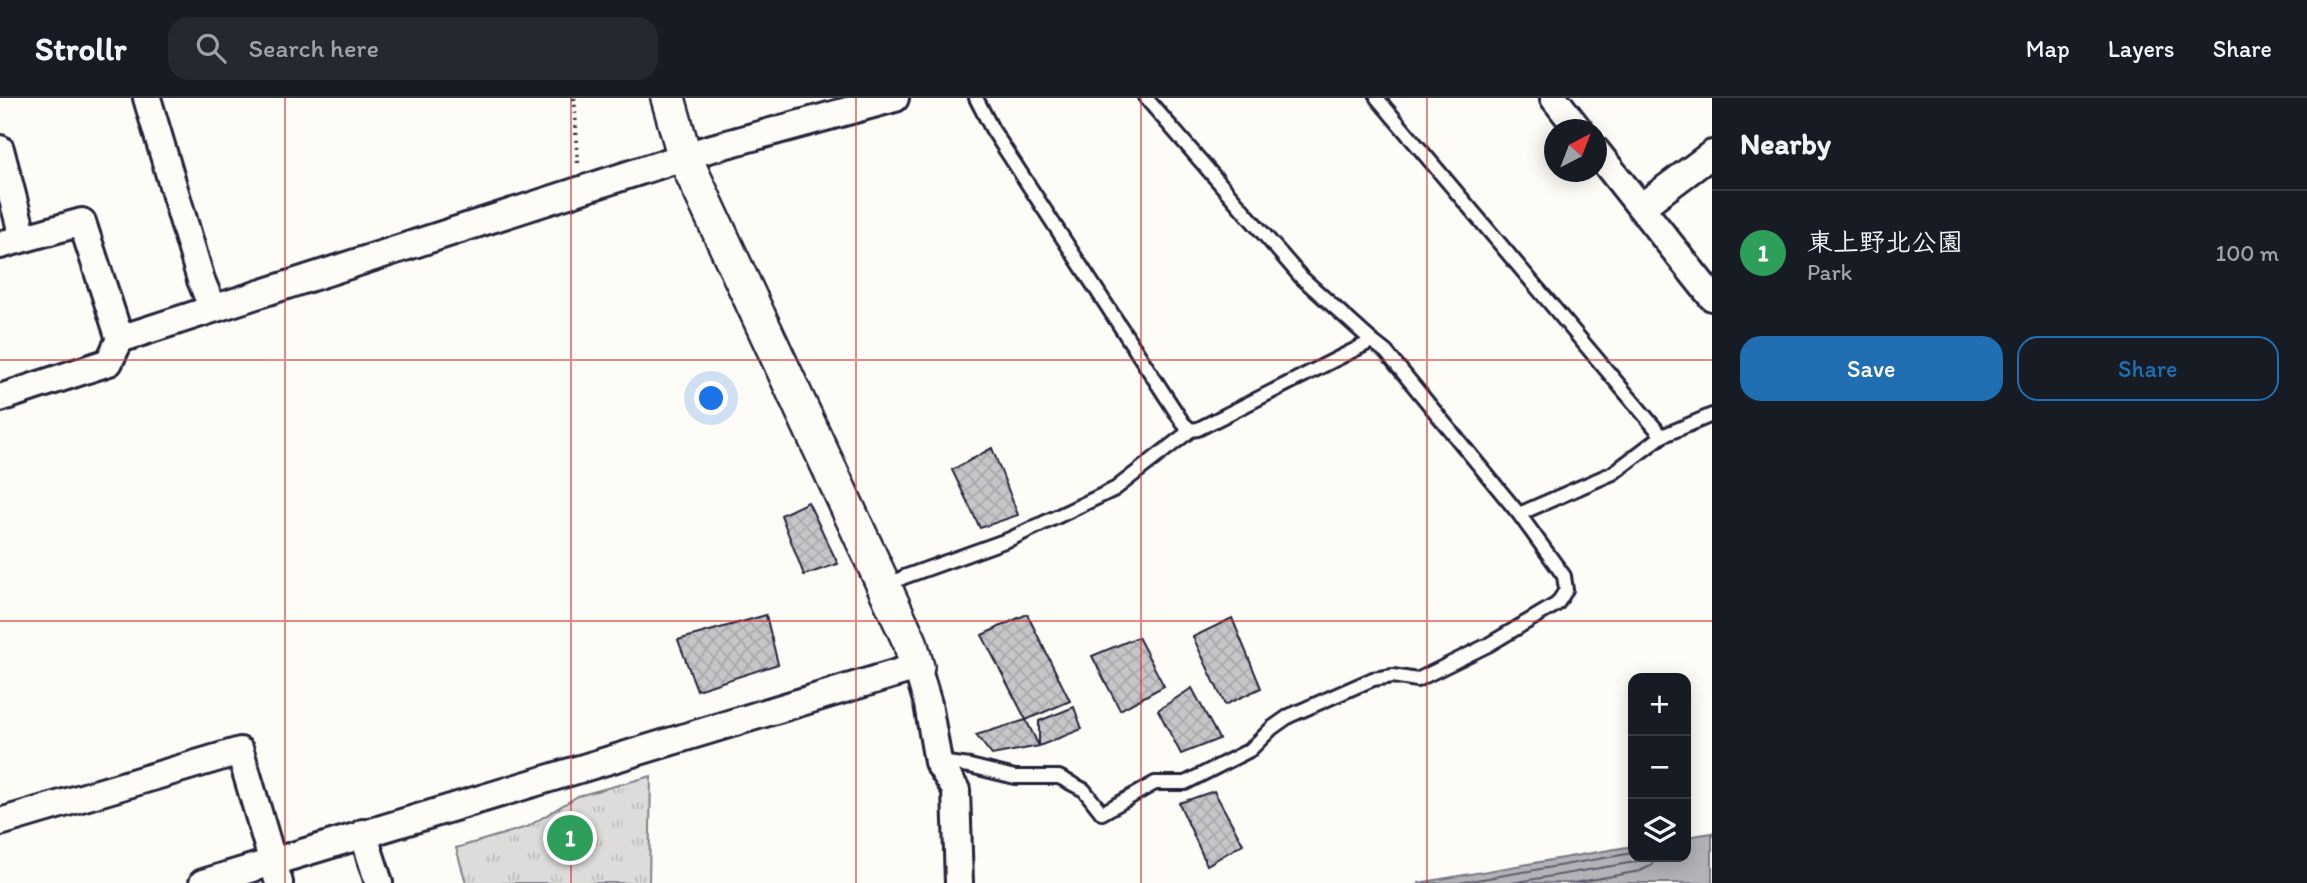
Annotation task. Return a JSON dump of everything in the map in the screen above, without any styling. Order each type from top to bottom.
[{"type":"street","points":[[147,98],[201,280],[213,309]]},
{"type":"street","points":[[668,98],[685,158],[910,642],[928,704],[938,762],[956,790],[959,883]]},
{"type":"street","points":[[0,398],[108,362],[120,339],[705,150],[895,98]]},
{"type":"street","points":[[1554,98],[1570,119]]},
{"type":"street","points":[[0,149],[12,241],[82,222],[120,339]]},
{"type":"street","points":[[1640,207],[1712,154]]},
{"type":"street","points":[[1607,165],[1712,297]]},
{"type":"street","points":[[203,883],[276,872],[363,833],[918,667]]},
{"type":"street","points":[[0,822],[240,751],[276,872]]},
{"type":"street","points":[[363,833],[379,883]]},
{"type":"lane","points":[[976,98],[992,129],[1062,238],[1183,424],[1191,430]]},
{"type":"lane","points":[[938,762],[970,766],[1015,777],[1059,777],[1084,790],[1102,813],[1156,783],[1185,783],[1250,750],[1289,716],[1373,679],[1394,676],[1418,680],[1488,645],[1557,604],[1566,590],[1564,576],[1519,514],[1386,352],[1301,277],[1146,98]]},
{"type":"lane","points":[[1377,98],[1662,436]]},
{"type":"lane","points":[[884,588],[904,577],[1010,539],[1115,489],[1191,430],[1198,429],[1372,341]]},
{"type":"lane","points":[[1519,514],[1613,473],[1662,436],[1712,415]]},
{"type":"path","points":[[574,98],[579,191]]},
{"type":"green space","points":[[651,776],[649,883],[466,883],[456,848],[527,827],[578,796]]},
{"type":"water","points":[[1712,833],[1712,883],[1418,883],[1628,847],[1628,862],[1691,862],[1691,836]]},
{"type":"building","points":[[992,448],[1018,515],[980,528],[952,470]]},
{"type":"building","points":[[808,502],[838,564],[804,575],[781,515]]},
{"type":"building","points":[[1027,614],[1070,701],[1026,720],[982,635]]},
{"type":"building","points":[[766,615],[778,664],[697,690],[678,640]]},
{"type":"building","points":[[1232,618],[1261,688],[1225,705],[1193,637]]},
{"type":"building","points":[[1138,637],[1164,686],[1120,710],[1092,656]]},
{"type":"building","points":[[1192,688],[1219,739],[1181,754],[1158,710]]},
{"type":"building","points":[[1074,707],[1082,729],[1039,746],[1039,721]]},
{"type":"building","points":[[1026,720],[1039,746],[992,755],[976,735]]},
{"type":"building","points":[[1214,791],[1243,844],[1207,865],[1179,803]]},
{"type":"place","name":"東上野北公園","points":[[570,838]]}]
